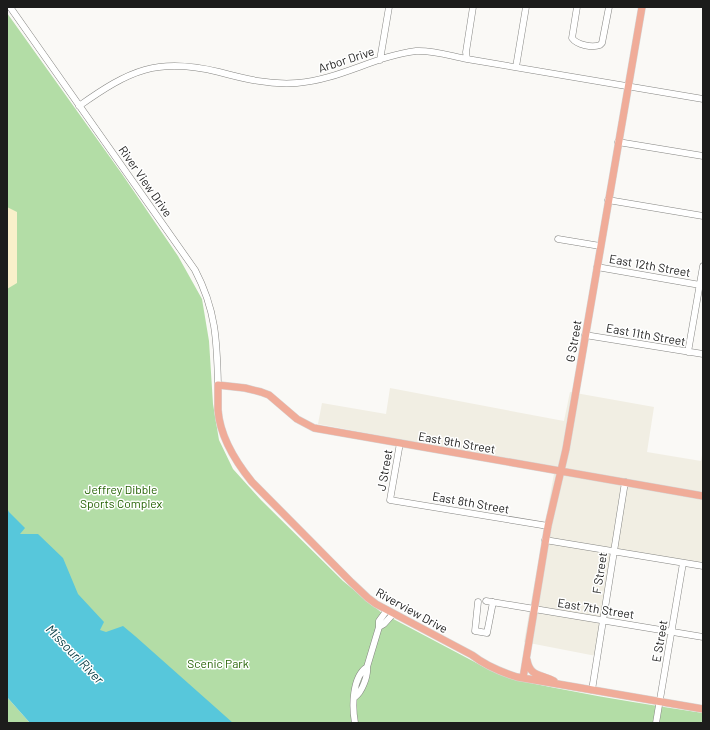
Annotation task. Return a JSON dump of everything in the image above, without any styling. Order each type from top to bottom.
[{"type":"main road","name":"G Street","points":[[523,678],[545,540],[566,449],[642,7]]},
{"type":"main road","name":"East 9th Street","points":[[218,385],[245,388],[269,395],[297,419],[314,428],[703,496]]},
{"type":"main road","name":"Riverview Drive","points":[[218,385],[220,418],[225,438],[238,465],[252,482],[368,598],[390,612],[472,655],[499,671],[523,678],[559,685],[703,709]]},
{"type":"main road","points":[[526,658],[528,667],[533,672],[544,676],[559,685]]},
{"type":"street","name":"River View Drive","points":[[10,7],[195,270],[208,298],[214,327],[218,385]]},
{"type":"street","points":[[380,60],[389,7]]},
{"type":"street","points":[[467,60],[466,52],[473,7]]},
{"type":"street","points":[[516,67],[526,7]]},
{"type":"street","points":[[578,7],[572,38],[580,44],[593,46],[598,46],[602,43],[608,7]]},
{"type":"street","name":"Arbor Drive","points":[[79,106],[120,79],[135,72],[160,67],[188,66],[253,81],[280,84],[326,79],[396,55],[417,51],[434,52],[467,60],[703,99]]},
{"type":"street","points":[[618,142],[703,156]]},
{"type":"street","points":[[608,200],[703,216]]},
{"type":"street","points":[[558,239],[600,246]]},
{"type":"street","points":[[688,352],[703,266]]},
{"type":"street","name":"East 12th Street","points":[[597,267],[700,285]]},
{"type":"street","name":"East 11th Street","points":[[585,335],[703,354]]},
{"type":"street","name":"J Street","points":[[390,500],[400,443]]},
{"type":"street","name":"F Street","points":[[592,690],[625,482]]},
{"type":"street","name":"East 8th Street","points":[[390,500],[548,526]]},
{"type":"street","points":[[545,540],[703,566]]},
{"type":"street","name":"E Street","points":[[656,723],[683,563]]},
{"type":"street","name":"East 7th Street","points":[[486,601],[703,637]]},
{"type":"street","points":[[478,602],[475,631],[487,633],[493,602]]},
{"type":"street","points":[[355,723],[352,705],[355,697],[353,693],[362,670],[367,667],[379,627],[384,624],[390,612]]},
{"type":"shaded area","points":[[390,388],[564,421],[570,392],[654,407],[647,452],[701,461],[703,449],[703,568],[612,553],[596,656],[524,642],[555,468],[318,424],[322,403],[386,414]]},
{"type":"green space","name":"Jeffrey Dibble Sports Complex","points":[[7,13],[122,174],[178,256],[202,299],[209,341],[213,404],[219,440],[233,469],[261,500],[343,581],[382,613],[486,668],[526,682],[703,713],[703,723],[194,723],[109,644],[7,536]]},
{"type":"green space","points":[[7,697],[30,723],[7,723]]},
{"type":"sand","points":[[7,207],[17,212],[17,283],[7,289]]},
{"type":"water","name":"Missouri River","points":[[7,508],[25,528],[20,534],[38,534],[63,558],[78,594],[104,622],[100,630],[106,632],[123,626],[233,723],[30,723],[7,697]]},
{"type":"park label","name":"Scenic Park","points":[[218,663]]}]
